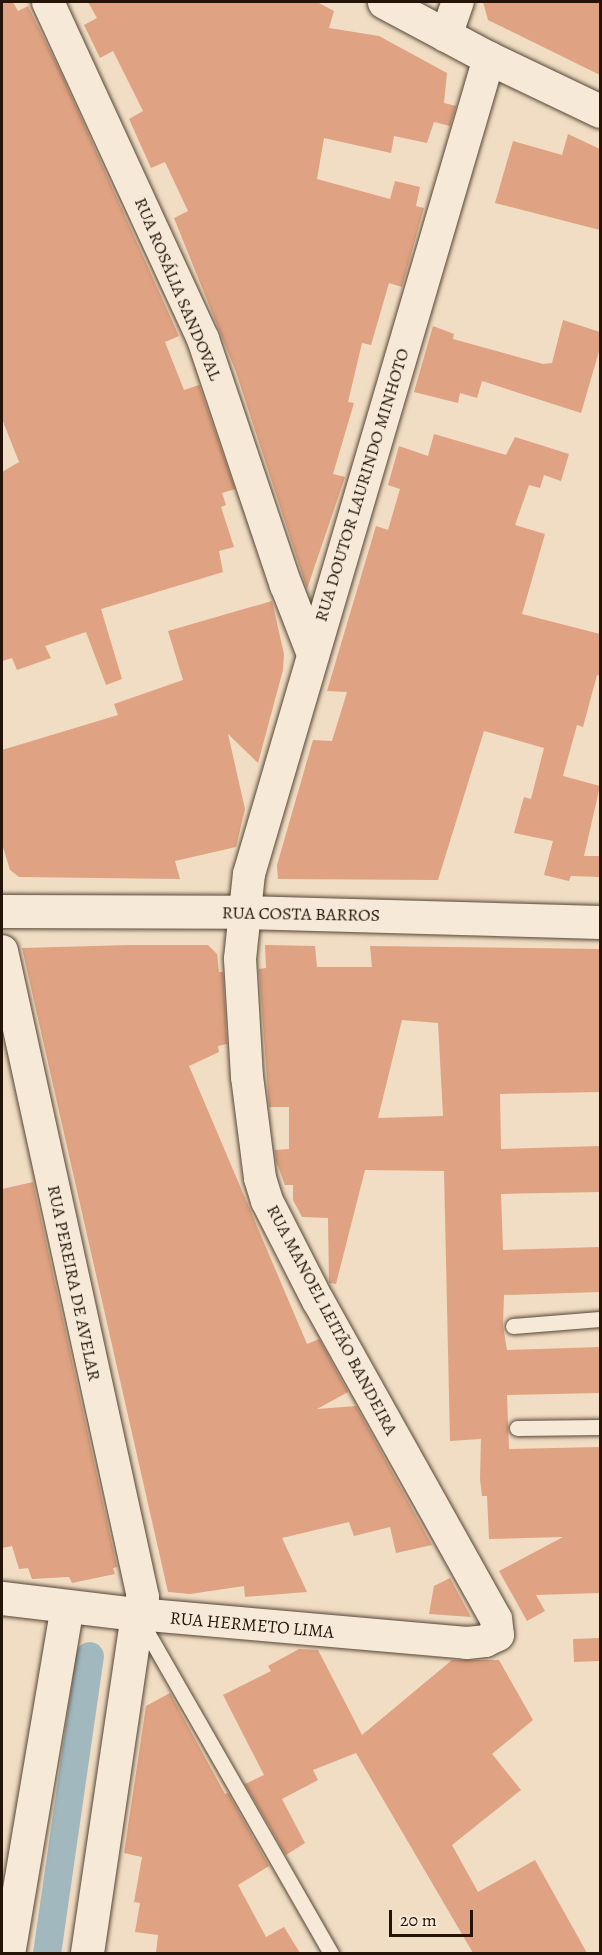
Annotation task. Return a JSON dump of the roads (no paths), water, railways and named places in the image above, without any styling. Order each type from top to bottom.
[{"type":"street","name":"RUA ROSÁLIA SANDOVAL","points":[[48,2],[203,339],[286,585],[312,652]]},
{"type":"street","points":[[384,2],[489,58],[600,111]]},
{"type":"street","points":[[446,36],[458,2]]},
{"type":"street","name":"RUA DOUTOR LAURINDO MINHOTO","points":[[243,912],[249,874],[312,652],[489,58]]},
{"type":"street","name":"RUA COSTA BARROS","points":[[2,911],[243,912],[600,922]]},
{"type":"street","name":"RUA MANOEL LEITÃO BANDEIRA","points":[[243,912],[240,959],[247,1077],[260,1178],[267,1201],[318,1301],[496,1619],[499,1631]]},
{"type":"street","name":"RUA PEREIRA DE AVELAR","points":[[2,951],[143,1597],[137,1614]]},
{"type":"street","name":"RUA HERMETO LIMA","points":[[2,1598],[137,1614],[467,1643],[485,1641],[499,1631]]},
{"type":"street","points":[[8,1953],[68,1607]]},
{"type":"street","points":[[87,1953],[137,1614]]},
{"type":"lane","points":[[513,1326],[600,1319]]},
{"type":"lane","points":[[517,1428],[600,1427]]},
{"type":"lane","points":[[137,1614],[331,1953]]},
{"type":"waterway","points":[[47,1954],[90,1656]]}]
